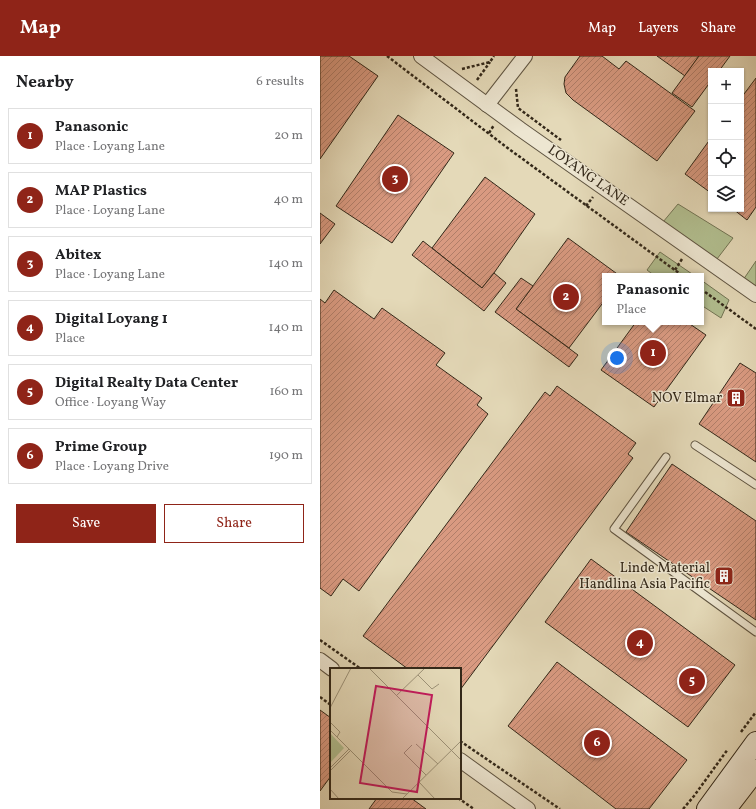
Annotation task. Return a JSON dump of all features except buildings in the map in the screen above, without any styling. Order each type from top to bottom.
[{"type":"main road","points":[[707,809],[747,739]]},
{"type":"main road","points":[[726,809],[756,770]]},
{"type":"street","name":"LOYANG LANE","points":[[421,56],[486,105],[756,295]]},
{"type":"street","points":[[486,105],[524,56]]},
{"type":"street","points":[[320,660],[331,668]]},
{"type":"street","points":[[461,761],[528,809]]},
{"type":"lane","points":[[695,445],[756,485]]},
{"type":"lane","points":[[666,457],[614,528],[756,632]]},
{"type":"path","points":[[387,56],[509,149],[679,273]]},
{"type":"path","points":[[477,80],[494,56]]},
{"type":"path","points":[[462,69],[490,62]]},
{"type":"path","points":[[704,291],[756,329]]},
{"type":"path","points":[[320,640],[360,668]]},
{"type":"path","points":[[320,697],[330,704]]},
{"type":"path","points":[[747,739],[756,712]]},
{"type":"path","points":[[461,742],[560,809]]},
{"type":"path","points":[[683,809],[730,748]]},
{"type":"path","points":[[459,799],[474,809]]},
{"type":"green space","points":[[678,204],[733,238],[717,259],[663,222]]},
{"type":"green space","points":[[660,252],[691,273],[651,273],[647,270]]},
{"type":"green space","points":[[756,261],[756,289],[743,280]]},
{"type":"green space","points":[[704,282],[729,300],[721,318],[704,307]]},
{"type":"place","name":"Abitex","points":[[395,179]]},
{"type":"place","name":"MAP Plastics","points":[[566,297]]},
{"type":"place","name":"Panasonic","points":[[653,353]]},
{"type":"place","name":"NOV Elmar","points":[[736,398]]},
{"type":"place","name":"Linde Material Handlina Asia Pacific","points":[[724,576]]},
{"type":"place","name":"Digital Loyang 1","points":[[640,643]]},
{"type":"place","name":"Digital Realty Data Center","points":[[692,681]]},
{"type":"place","name":"Prime Group","points":[[597,743]]}]
